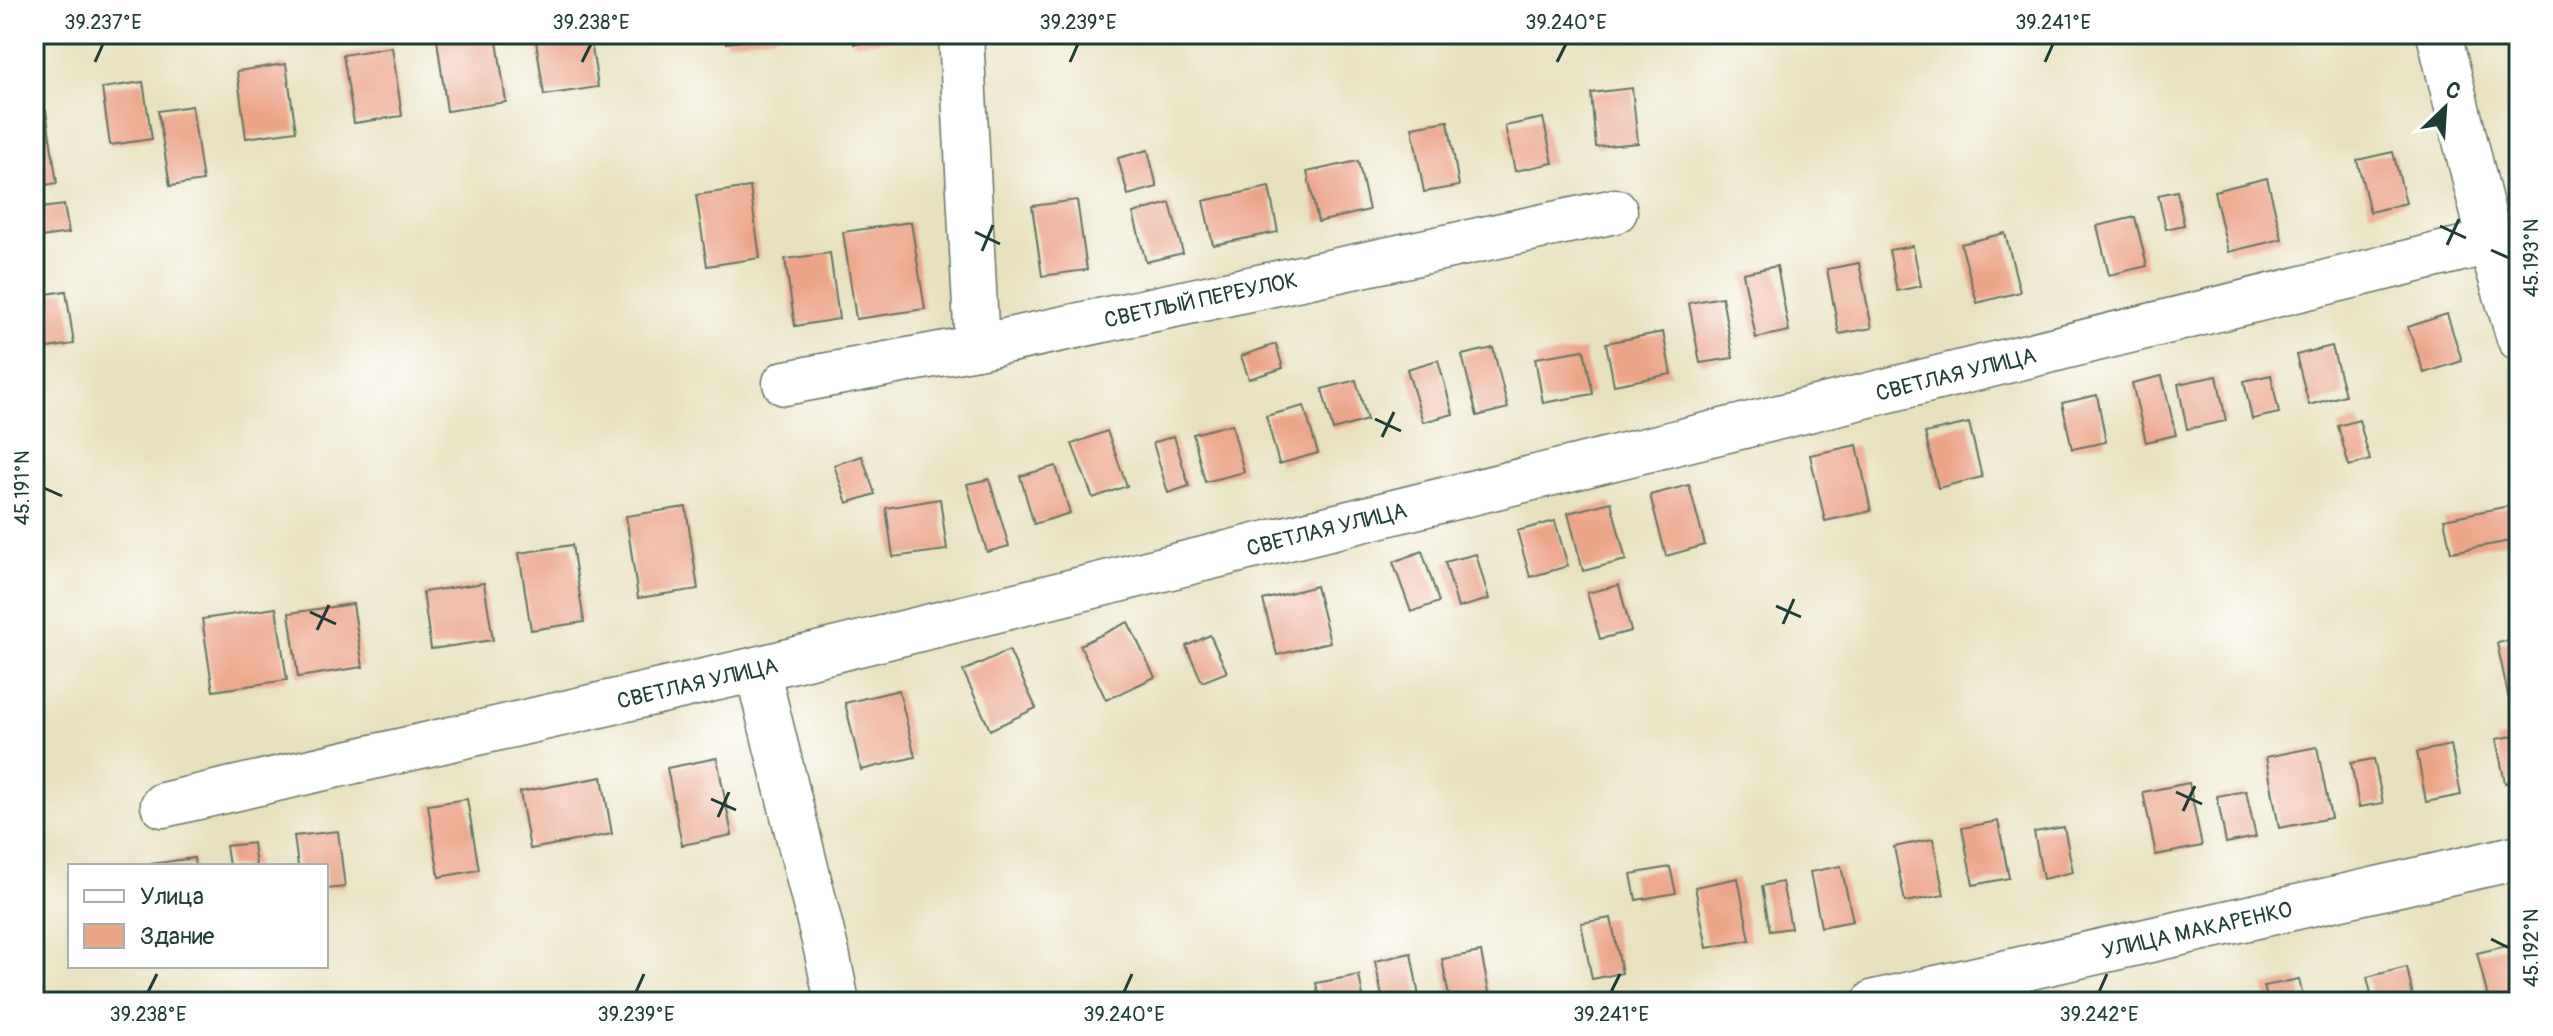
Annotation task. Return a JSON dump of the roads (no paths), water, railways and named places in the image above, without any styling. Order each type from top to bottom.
[{"type":"street","points":[[961,34],[977,347]]},
{"type":"street","points":[[2439,34],[2490,242],[2519,338]]},
{"type":"street","name":"СВЕТЛЫЙ ПЕРЕУЛОК","points":[[785,383],[977,347],[1615,211]]},
{"type":"street","name":"СВЕТЛАЯ УЛИЦА","points":[[163,805],[757,669],[2490,242]]},
{"type":"street","points":[[757,669],[837,1002]]},
{"type":"street","name":"УЛИЦА МАКАРЕНКО","points":[[1875,1002],[2519,857]]}]
